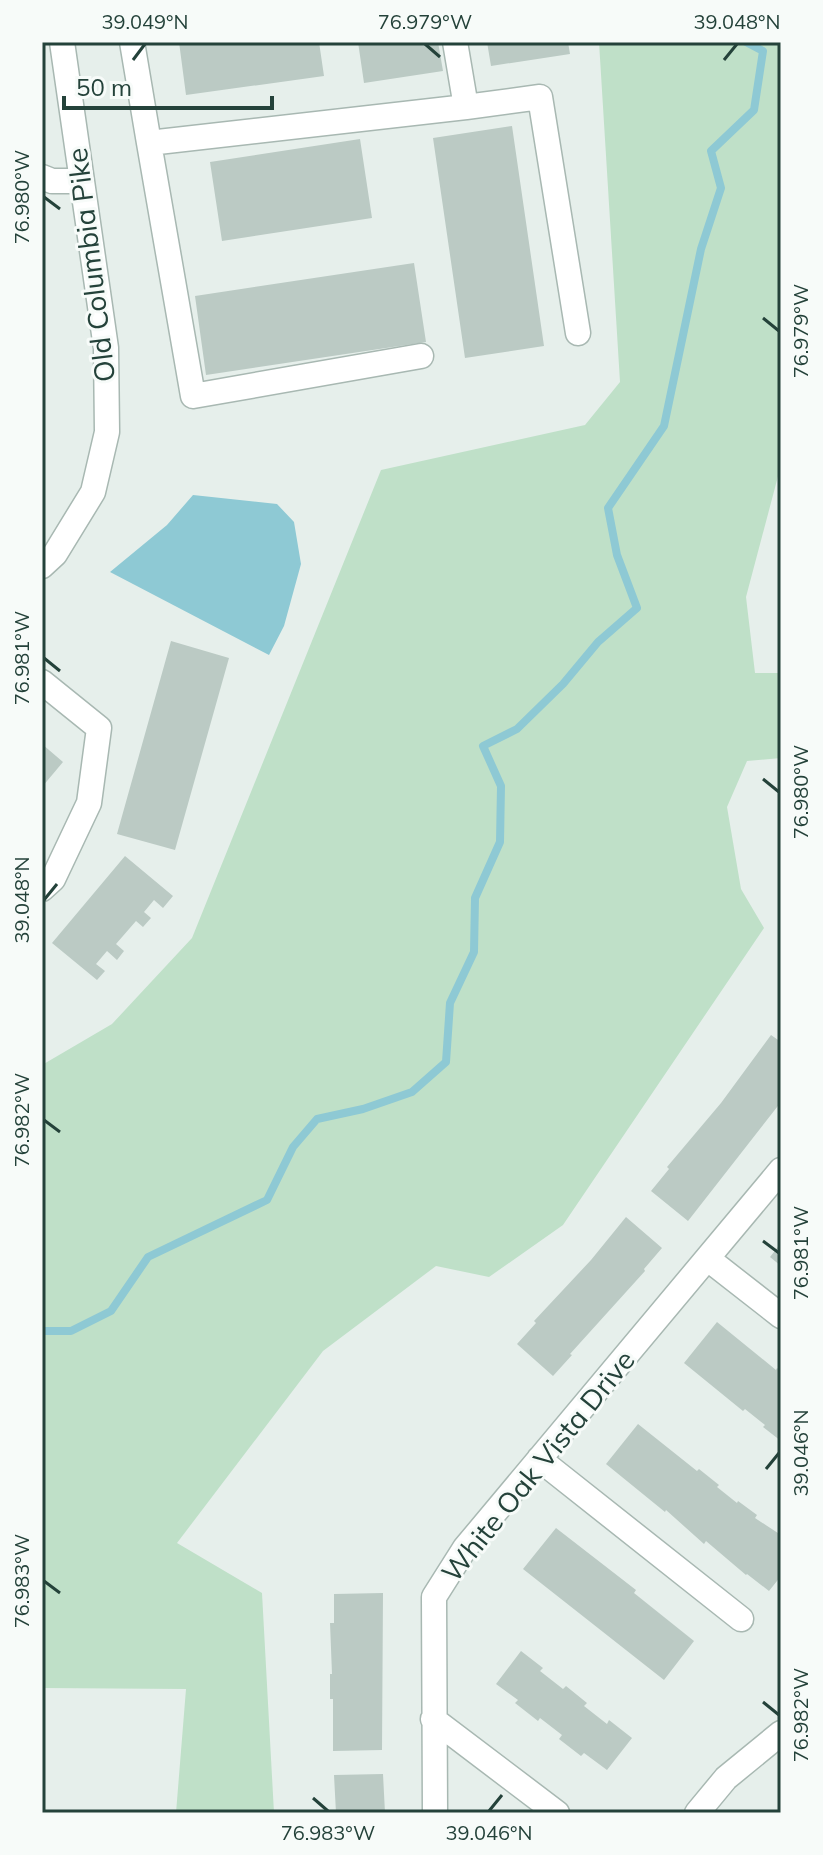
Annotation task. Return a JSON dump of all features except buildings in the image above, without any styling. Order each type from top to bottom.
[{"type":"street","name":"Old Columbia Pike","points":[[42,566],[61,545],[93,492],[107,432],[106,348],[62,42]]},
{"type":"street","points":[[132,42],[193,396],[421,356]]},
{"type":"street","points":[[455,42],[466,107]]},
{"type":"street","points":[[149,143],[540,97],[578,333]]},
{"type":"street","points":[[45,183],[82,181]]},
{"type":"street","points":[[42,682],[99,728],[89,803],[53,879],[42,889]]},
{"type":"street","name":"White Oak Vista Drive","points":[[435,1813],[434,1597],[465,1548],[781,1170]]},
{"type":"street","points":[[708,1259],[781,1316]]},
{"type":"street","points":[[539,1459],[741,1619]]},
{"type":"street","points":[[433,1719],[557,1813]]},
{"type":"street","points":[[697,1813],[726,1778],[781,1733]]},
{"type":"green space","points":[[599,42],[781,42],[781,465],[746,597],[755,673],[781,673],[781,758],[747,761],[727,807],[741,889],[764,928],[563,1225],[489,1277],[436,1266],[323,1351],[177,1543],[262,1593],[274,1813],[176,1813],[186,1689],[42,1688],[42,1065],[112,1024],[192,938],[381,470],[585,425],[620,382]]},
{"type":"water","points":[[193,495],[277,504],[294,522],[301,564],[284,626],[269,655],[110,572],[167,525]]},
{"type":"waterway","points":[[42,1331],[71,1331],[111,1311],[148,1257],[267,1200],[293,1147],[317,1119],[363,1109],[412,1092],[446,1062],[450,1003],[474,952],[475,898],[500,842],[501,786],[483,746],[517,729],[563,684],[598,642],[637,608],[617,555],[608,508],[664,426],[701,249],[721,188],[711,151],[754,110],[763,51],[746,42]]}]
